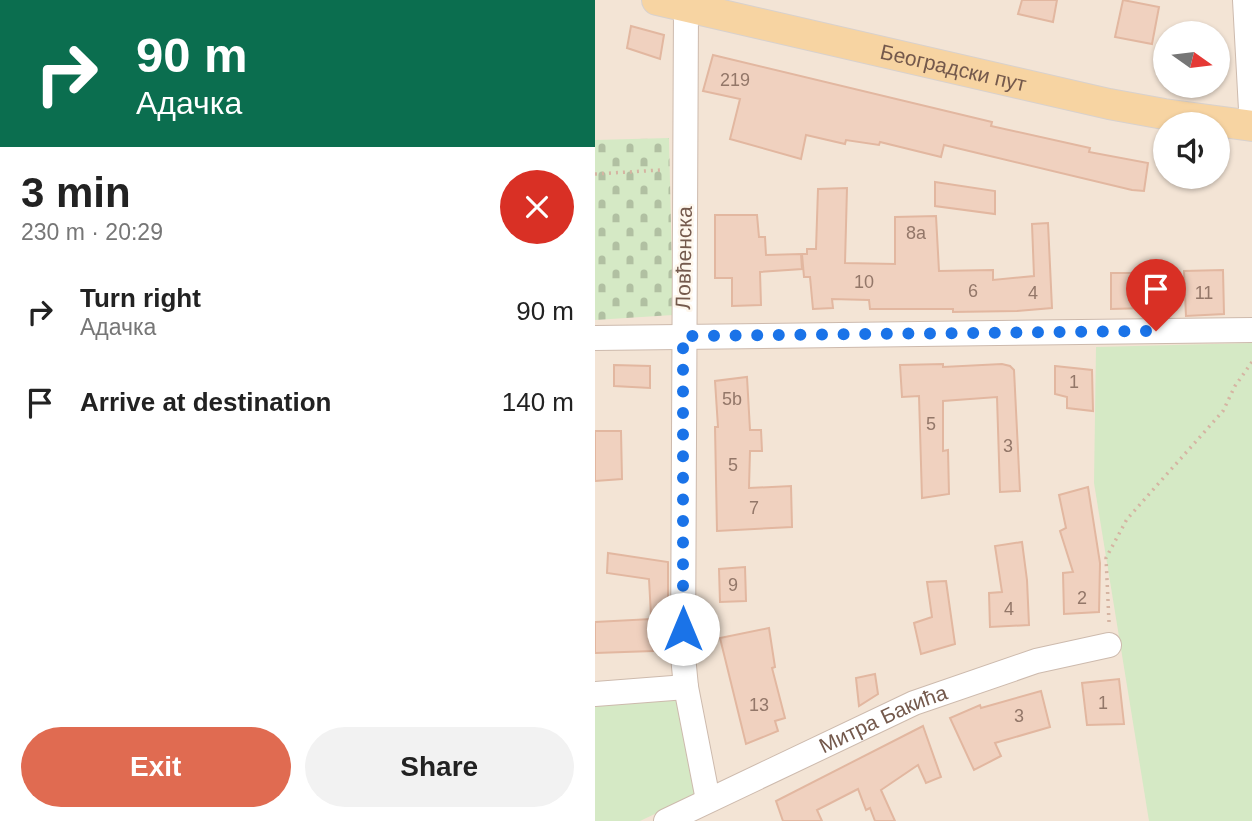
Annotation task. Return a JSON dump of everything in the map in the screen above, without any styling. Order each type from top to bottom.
[{"type":"main road","name":"Београдски пут","points":[[666,2],[1109,104],[1252,126]]},
{"type":"street","points":[[1245,0],[1252,126]]},
{"type":"street","name":"Ловћенска","points":[[666,2],[684,169],[683,656],[685,687],[708,800]]},
{"type":"street","points":[[595,338],[1252,330]]},
{"type":"street","name":"Митра Бакића","points":[[666,821],[914,702],[1036,661],[1109,645]]},
{"type":"street","points":[[595,694],[685,687]]},
{"type":"path","points":[[595,174],[684,169]]},
{"type":"path","points":[[1109,645],[1106,558],[1111,548],[1128,519],[1223,411],[1235,386],[1252,362]]},
{"type":"shaded area","points":[[595,0],[1252,0],[1252,821],[595,821]]},
{"type":"green space","points":[[669,138],[673,315],[595,320],[595,140]]},
{"type":"green space","points":[[1252,343],[1252,821],[1149,821],[1094,483],[1096,347]]},
{"type":"green space","points":[[676,697],[699,793],[640,821],[595,821],[595,703]]},
{"type":"building","points":[[1022,0],[1057,0],[1053,22],[1018,14]]},
{"type":"building","points":[[1123,0],[1159,7],[1156,21],[1153,21],[1152,44],[1115,37]]},
{"type":"building","points":[[631,26],[664,35],[660,59],[627,48]]},
{"type":"building","points":[[713,55],[992,122],[991,126],[1090,148],[1089,152],[1148,163],[1144,191],[944,145],[941,157],[880,142],[879,145],[846,140],[845,144],[806,135],[801,159],[730,139],[740,99],[703,91]]},
{"type":"building","points":[[935,182],[995,191],[995,214],[935,206]]},
{"type":"building","points":[[847,188],[845,263],[895,264],[895,217],[936,216],[939,271],[993,270],[993,280],[1034,276],[1032,224],[1048,223],[1052,308],[953,312],[953,309],[870,309],[869,300],[832,299],[833,308],[813,309],[810,277],[804,277],[802,254],[807,254],[807,249],[816,249],[818,189]]},
{"type":"building","points":[[715,215],[757,215],[759,237],[765,237],[766,255],[801,254],[802,269],[760,272],[761,305],[732,306],[732,278],[715,278]]},
{"type":"building","points":[[1223,270],[1224,314],[1186,316],[1184,271]]},
{"type":"building","points":[[1111,273],[1147,273],[1148,308],[1111,309]]},
{"type":"building","points":[[943,364],[943,367],[1002,364],[1014,370],[1020,491],[1000,492],[997,397],[943,401],[943,451],[948,450],[949,494],[922,498],[919,396],[902,397],[900,365]]},
{"type":"building","points":[[614,365],[650,366],[650,388],[614,386]]},
{"type":"building","points":[[1055,366],[1092,370],[1093,411],[1067,408],[1067,397],[1055,394]]},
{"type":"building","points":[[747,377],[750,430],[761,430],[762,451],[750,451],[749,488],[791,486],[792,527],[717,531],[715,427],[718,427],[715,381]]},
{"type":"building","points":[[595,431],[621,431],[622,479],[595,481]]},
{"type":"building","points":[[1088,487],[1100,563],[1099,612],[1064,614],[1063,573],[1073,572],[1060,531],[1066,528],[1059,495]]},
{"type":"building","points":[[1022,542],[1029,625],[990,627],[989,593],[1002,592],[995,546]]},
{"type":"building","points":[[608,553],[668,562],[668,617],[651,616],[649,579],[607,573]]},
{"type":"building","points":[[745,567],[746,601],[720,602],[719,569]]},
{"type":"building","points":[[946,581],[955,644],[921,654],[914,623],[932,617],[927,582]]},
{"type":"building","points":[[651,619],[653,651],[595,653],[595,622]]},
{"type":"building","points":[[769,628],[775,667],[772,668],[785,718],[775,721],[778,731],[746,744],[720,638]]},
{"type":"building","points":[[875,674],[878,694],[859,706],[856,678]]},
{"type":"building","points":[[1119,679],[1124,724],[1087,725],[1082,683]]},
{"type":"building","points":[[1041,691],[1050,727],[995,743],[1001,756],[974,770],[950,718],[980,705],[981,708]]},
{"type":"building","points":[[923,726],[941,777],[926,783],[918,765],[881,790],[895,821],[875,821],[870,808],[866,810],[858,789],[817,810],[822,821],[783,821],[776,801]]},
{"type":"route","points":[[683,629],[683,336],[1156,331]]}]
